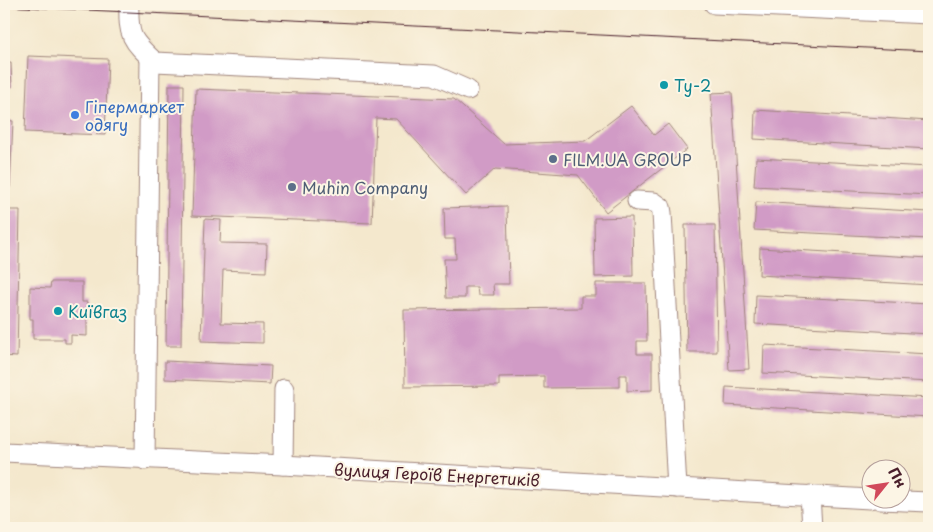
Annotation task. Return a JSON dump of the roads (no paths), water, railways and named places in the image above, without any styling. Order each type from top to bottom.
[{"type":"street","points":[[129,4],[128,29],[138,47],[155,62],[434,74],[468,90]]},
{"type":"street","points":[[714,4],[929,14]]},
{"type":"street","points":[[145,460],[150,58]]},
{"type":"street","points":[[637,201],[654,202],[660,207],[662,213],[677,488]]},
{"type":"street","points":[[283,465],[284,389]]},
{"type":"street","name":"вулиця Героїв Енергетиків","points":[[4,452],[283,465],[860,498]]},
{"type":"street","points":[[810,495],[812,528]]},
{"type":"street","points":[[910,501],[929,502]]},
{"type":"tram line","points":[[4,6],[929,51]]},
{"type":"place","name":"Ту-2","points":[[664,85]]},
{"type":"place","name":"Гіпермаркет одягу","points":[[75,115]]},
{"type":"place","name":"FILM.UA GROUP","points":[[553,159]]},
{"type":"place","name":"Muhin Company","points":[[292,187]]},
{"type":"place","name":"Київгаз","points":[[58,311]]}]
